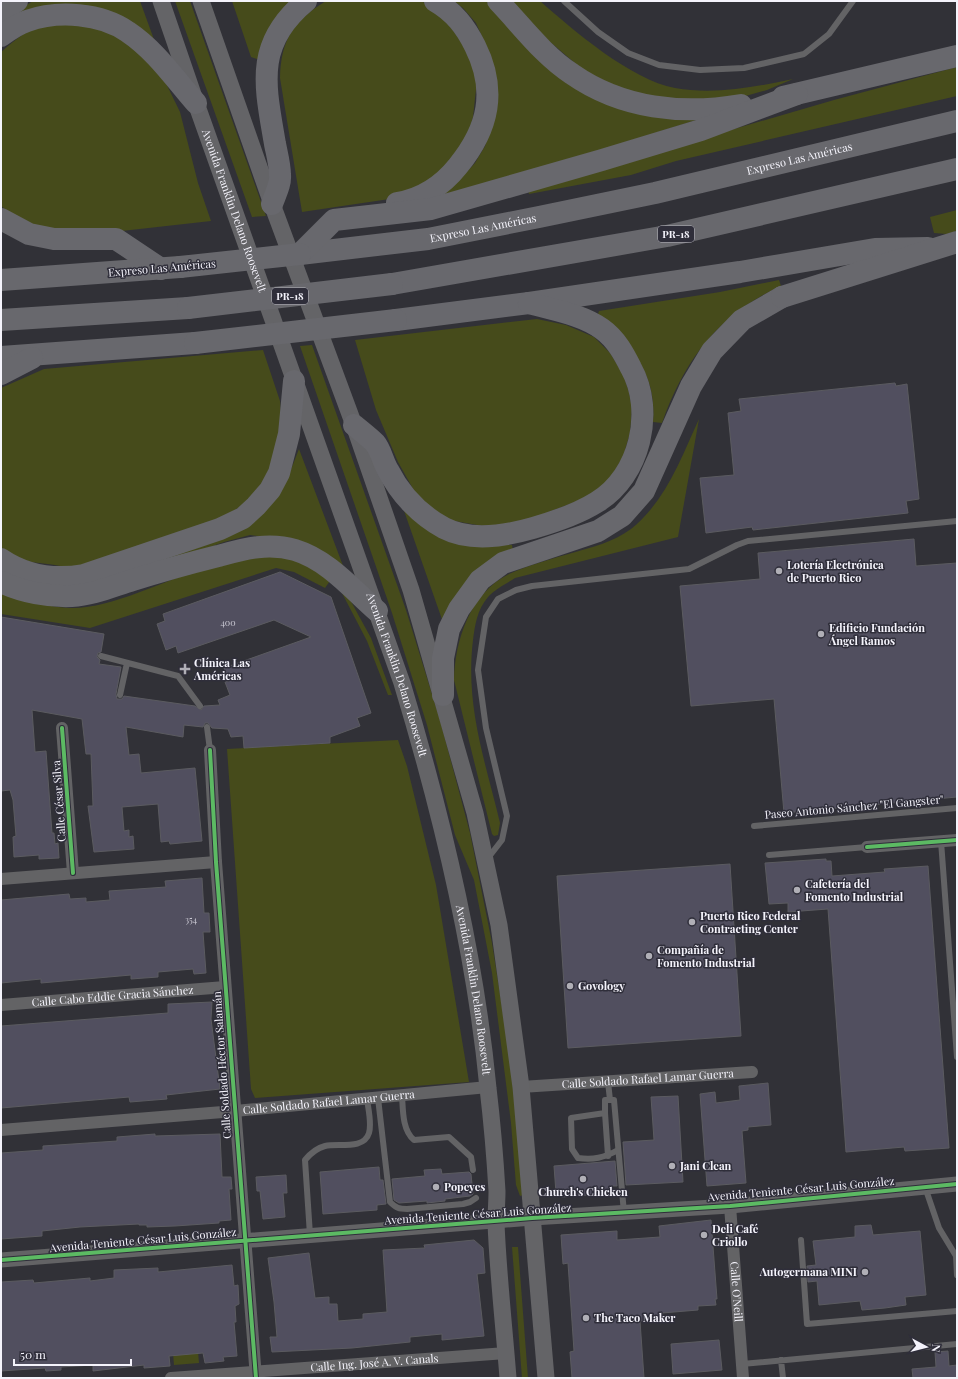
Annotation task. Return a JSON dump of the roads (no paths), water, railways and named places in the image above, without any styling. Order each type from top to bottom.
[{"type":"highway","points":[[1,13],[17,1]]},
{"type":"highway","points":[[272,204],[280,176],[267,94],[266,64],[278,32],[286,20],[306,1]]},
{"type":"highway","points":[[300,254],[334,220],[373,212],[428,193],[442,183],[469,153],[481,129],[488,98],[486,72],[471,37],[459,20],[447,8],[435,1]]},
{"type":"highway","points":[[498,1],[551,58],[572,75],[600,90],[630,102],[652,108],[681,111],[716,109],[797,94],[957,56]]},
{"type":"highway","points":[[1,36],[27,21],[56,15],[100,20],[128,32],[152,52],[196,103]]},
{"type":"highway","points":[[373,212],[431,209],[701,130],[797,94]]},
{"type":"highway","name":"Expreso Las Américas","points":[[1,280],[170,268],[428,239],[655,193],[953,122]]},
{"type":"highway","name":"PR-18","points":[[1,320],[188,308],[392,284],[667,236],[957,168]]},
{"type":"highway","points":[[1,219],[29,234],[54,240],[116,239],[170,268]]},
{"type":"highway","points":[[443,695],[443,658],[449,629],[463,603],[480,580],[503,563],[598,531],[622,516],[644,492],[691,386],[712,351],[742,320],[782,297],[957,242]]},
{"type":"highway","points":[[1,357],[195,343],[396,320],[529,303],[740,272],[875,249],[957,248]]},
{"type":"highway","points":[[354,425],[375,444],[394,484],[402,494],[421,512],[446,529],[476,536],[509,534],[551,523],[598,502],[621,480],[637,450],[642,423],[642,406],[636,376],[615,341],[603,330],[576,316],[529,303]]},
{"type":"highway","points":[[1,374],[39,354]]},
{"type":"highway","points":[[1,559],[20,569],[44,576],[71,578],[84,576],[220,529],[243,518],[270,490],[279,473],[289,434],[294,381]]},
{"type":"highway","points":[[1,582],[12,587],[38,593],[72,596],[91,593],[260,545],[277,546],[296,550],[327,566],[376,611]]},
{"type":"main road","name":"Avenida Franklin Delano Roosevelt","points":[[161,1],[376,611],[420,743],[462,919],[477,1006],[488,1087],[497,1191],[496,1222],[508,1378]]},
{"type":"main road","points":[[201,1],[272,204],[354,425],[411,590],[443,695],[476,812],[499,925],[521,1087],[546,1378]]},
{"type":"street","name":"Calle César Silva","points":[[62,728],[73,873]]},
{"type":"street","name":"Calle Soldado Héctor Salamán","points":[[210,750],[225,987],[255,1374]]},
{"type":"street","points":[[868,847],[957,840]]},
{"type":"street","points":[[1,879],[216,862]]},
{"type":"street","name":"Calle Cabo Eddie Gracia Sánchez","points":[[1,1005],[225,987]]},
{"type":"street","name":"Calle Soldado Rafael Lamar Guerra","points":[[521,1087],[752,1072]]},
{"type":"street","name":"Calle Soldado Rafael Lamar Guerra","points":[[1,1130],[235,1112],[488,1087]]},
{"type":"street","name":"Avenida Teniente César Luis González","points":[[1,1260],[532,1218],[730,1206],[957,1184]]},
{"type":"street","name":"Calle O'Neill","points":[[730,1206],[743,1378]]},
{"type":"street","name":"Calle Ing. José A. V. Canals","points":[[171,1378],[255,1374],[506,1352]]},
{"type":"lane","points":[[564,1],[598,32],[628,53],[659,65],[700,70],[744,68],[804,54],[828,34],[852,1]]},
{"type":"lane","points":[[486,861],[502,840],[507,816],[486,728],[478,670],[486,617],[498,599],[516,590],[532,586],[689,570],[737,545],[748,541],[955,523]]},
{"type":"lane","points":[[101,656],[178,676],[200,706]]},
{"type":"lane","points":[[120,695],[127,663]]},
{"type":"lane","points":[[207,727],[210,750]]},
{"type":"lane","name":"Paseo Antonio Sánchez \"El Gangster\"","points":[[754,826],[957,808]]},
{"type":"lane","points":[[941,841],[957,1057]]},
{"type":"lane","points":[[769,855],[868,847]]},
{"type":"lane","points":[[608,1082],[610,1100]]},
{"type":"lane","points":[[402,1095],[404,1121],[410,1136],[414,1140],[449,1137],[471,1157],[474,1170]]},
{"type":"lane","points":[[372,1098],[390,1202],[400,1209],[407,1209],[470,1202],[476,1198]]},
{"type":"lane","points":[[311,1236],[304,1160],[310,1154],[325,1146],[360,1143],[367,1138],[370,1132],[372,1098]]},
{"type":"lane","points":[[608,1156],[605,1100],[614,1100],[624,1212]]},
{"type":"lane","points":[[605,1114],[571,1118],[572,1149],[578,1158],[590,1159],[608,1156],[618,1150]]},
{"type":"lane","points":[[925,1187],[939,1228],[956,1256],[957,1275]]},
{"type":"lane","points":[[801,1240],[807,1324],[957,1311]]},
{"type":"lane","points":[[742,1364],[957,1344]]},
{"type":"lane","points":[[781,1360],[782,1378]]},
{"type":"place","name":"Lotería Electrónica de Puerto Rico","points":[[779,571]]},
{"type":"place","name":"Edificio Fundación Ángel Ramos","points":[[821,634]]},
{"type":"place","name":"Clínica Las Américas","points":[[185,669]]},
{"type":"place","name":"Cafetería del Fomento Industrial","points":[[797,890]]},
{"type":"place","name":"Puerto Rico Federal Contracting Center","points":[[692,922]]},
{"type":"place","name":"Compañía de Fomento Industrial","points":[[649,956]]},
{"type":"place","name":"Govology","points":[[570,986]]},
{"type":"place","name":"Jani Clean","points":[[672,1166]]},
{"type":"place","name":"Church's Chicken","points":[[583,1179]]},
{"type":"place","name":"Popeyes","points":[[436,1187]]},
{"type":"place","name":"Deli Café Criollo","points":[[704,1235]]},
{"type":"place","name":"Autogermana MINI","points":[[865,1272]]},
{"type":"place","name":"The Taco Maker","points":[[586,1318]]}]
